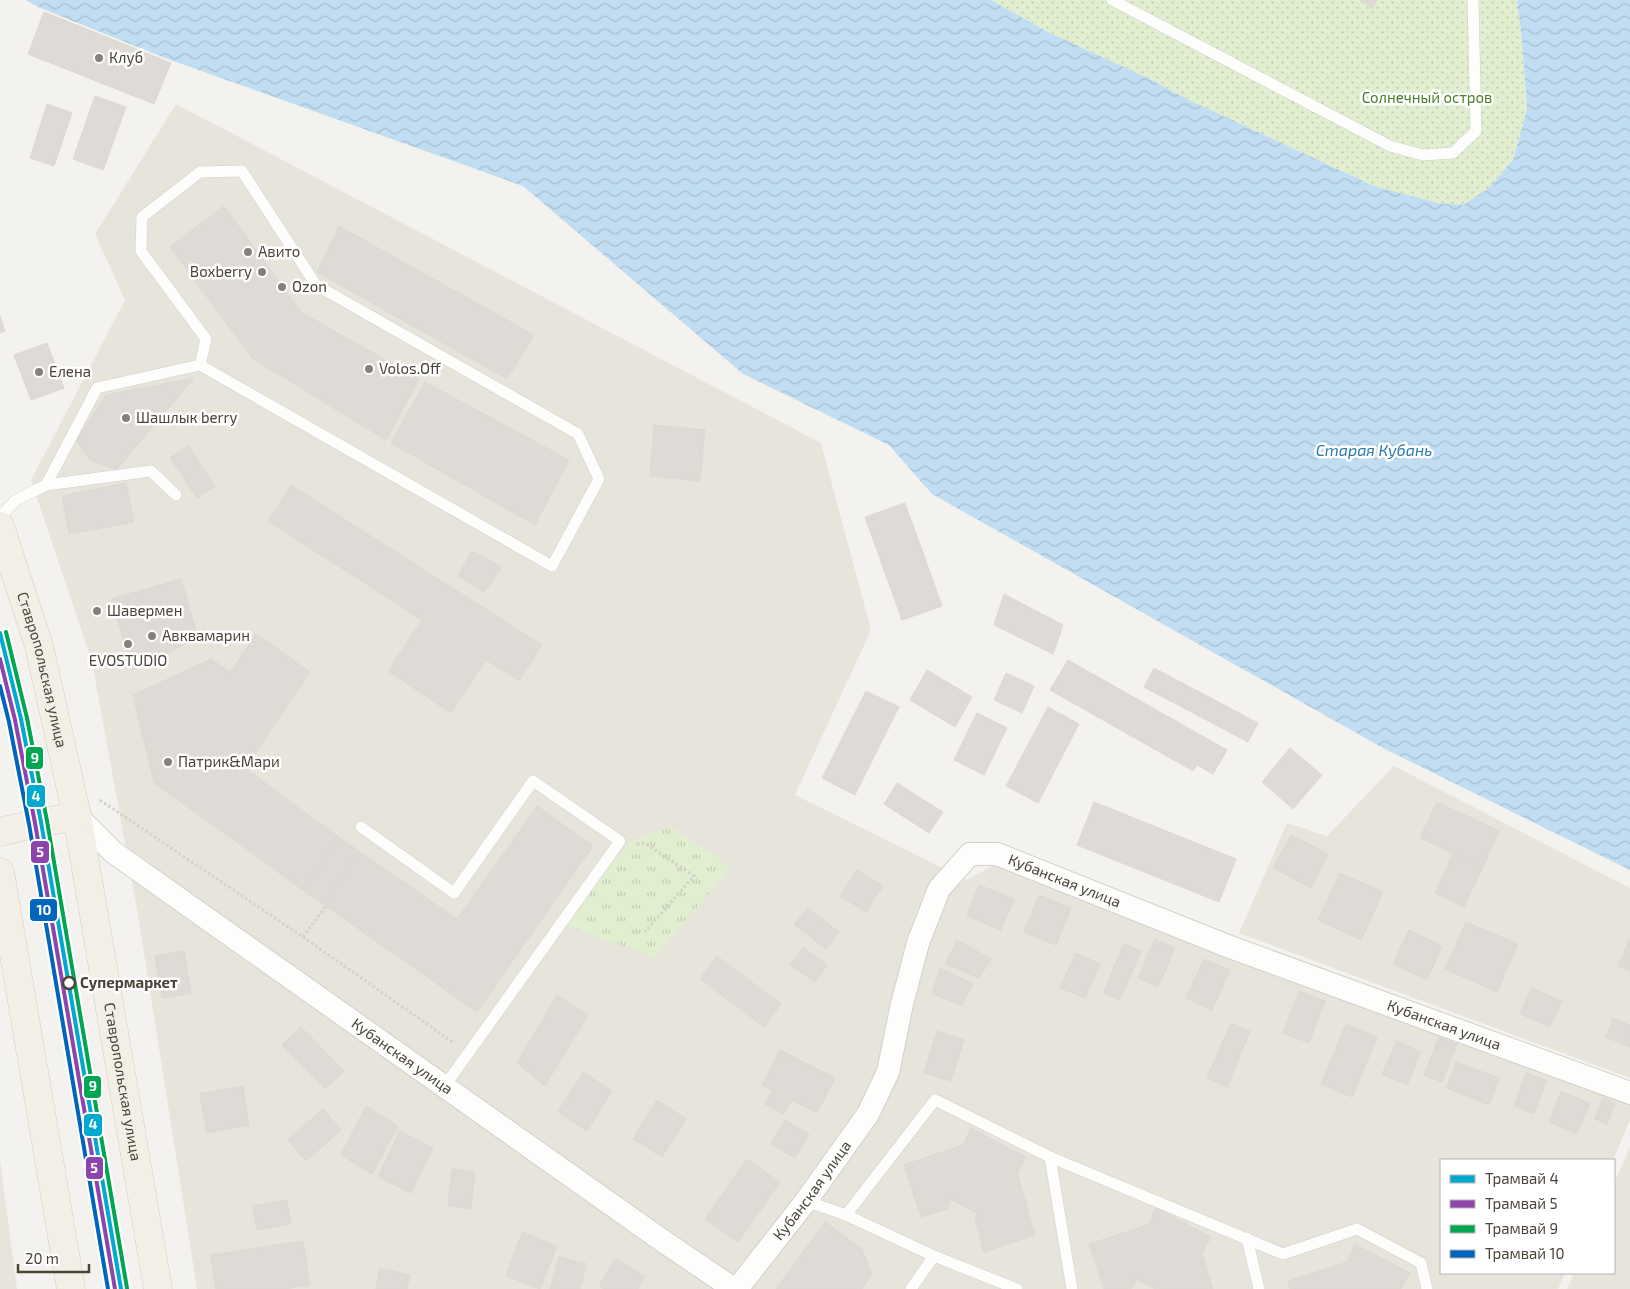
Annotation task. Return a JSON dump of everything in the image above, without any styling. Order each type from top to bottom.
[{"type":"main road","name":"Ставропольская улица","points":[[0,526],[39,646],[76,816],[158,1289]]},
{"type":"main road","points":[[0,832],[76,816]]},
{"type":"main road","points":[[0,872],[8,961],[70,1289]]},
{"type":"street","name":"Кубанская улица","points":[[76,816],[113,852],[660,1239],[736,1289],[806,1201],[868,1114],[888,1072],[902,1004],[918,943],[939,890],[970,854],[997,854],[1239,950],[1630,1093]]},
{"type":"lane","points":[[1112,0],[1390,146],[1423,154],[1453,153],[1476,131],[1472,0]]},
{"type":"lane","points":[[46,485],[97,388],[200,365],[552,566],[599,479],[578,434],[316,285],[242,171],[200,172],[142,217],[141,251],[206,339],[200,365]]},
{"type":"lane","points":[[0,517],[16,500],[46,485],[151,471],[176,496]]},
{"type":"lane","points":[[361,827],[454,893],[533,781],[620,841],[444,1087]]},
{"type":"lane","points":[[846,1215],[935,1100],[1050,1157],[1283,1254],[1357,1230],[1421,1263],[1427,1289]]},
{"type":"lane","points":[[1050,1157],[1072,1289]]},
{"type":"lane","points":[[806,1201],[846,1215],[934,1256],[1017,1289]]},
{"type":"lane","points":[[1247,1238],[1259,1289]]},
{"type":"lane","points":[[911,1289],[934,1256]]},
{"type":"path","points":[[100,799],[303,937],[468,1053]]},
{"type":"path","points":[[645,843],[694,876],[645,932]]},
{"type":"path","points":[[303,937],[326,906]]},
{"type":"shaded area","points":[[176,104],[821,443],[871,630],[795,795],[967,880],[994,865],[1630,1105],[1630,1120],[1613,1159],[1440,1159],[1440,1274],[1565,1274],[1558,1289],[197,1289],[138,915],[92,662],[31,480],[125,300],[95,234]]},
{"type":"shaded area","points":[[1394,766],[1630,888],[1630,1078],[1239,933],[1287,823],[1327,836]]},
{"type":"shaded area","points":[[1630,1147],[1630,1289],[1567,1289],[1574,1274],[1615,1274],[1615,1181]]},
{"type":"shaded area","points":[[0,1160],[17,1289],[0,1289]]},
{"type":"green space","name":"Солнечный остров","points":[[991,0],[1517,0],[1527,110],[1513,160],[1489,188],[1463,205],[1438,203],[1374,186],[1048,32]]},
{"type":"green space","points":[[670,826],[731,867],[655,957],[566,926],[629,841]]},
{"type":"water","name":"Старая Кубань","points":[[26,0],[991,0],[1048,32],[1374,186],[1438,203],[1463,205],[1489,188],[1513,160],[1527,110],[1517,0],[1630,0],[1630,870],[1383,748],[932,494],[889,445],[743,374],[523,186],[165,58],[38,7]]},
{"type":"building","points":[[1360,0],[1377,0],[1372,8]]},
{"type":"building","points":[[44,12],[171,63],[154,104],[28,54]]},
{"type":"building","points":[[95,96],[126,107],[103,170],[73,159]]},
{"type":"building","points":[[47,104],[72,113],[54,166],[30,158]]},
{"type":"building","points":[[224,206],[301,312],[419,379],[386,440],[253,359],[170,247]]},
{"type":"building","points":[[339,226],[534,335],[507,379],[317,272]]},
{"type":"building","points":[[0,316],[5,331],[0,333]]},
{"type":"building","points":[[47,343],[64,388],[31,400],[14,355]]},
{"type":"building","name":"Шашлык berry","points":[[194,378],[116,470],[90,460],[76,441],[106,395]]},
{"type":"building","points":[[425,382],[569,460],[535,525],[391,443]]},
{"type":"building","points":[[654,425],[705,430],[700,481],[650,476]]},
{"type":"building","points":[[188,446],[215,486],[197,498],[170,458]]},
{"type":"building","points":[[126,483],[134,522],[69,534],[62,496]]},
{"type":"building","points":[[291,485],[542,645],[519,681],[486,660],[451,713],[388,671],[422,620],[268,521]]},
{"type":"building","points":[[905,503],[942,606],[902,620],[865,517]]},
{"type":"building","points":[[472,551],[502,567],[484,592],[458,576]]},
{"type":"building","points":[[181,579],[198,638],[133,670],[111,599]]},
{"type":"building","points":[[1004,594],[1063,625],[1053,654],[994,625]]},
{"type":"building","points":[[256,634],[310,672],[245,768],[340,838],[303,890],[154,783],[133,695],[211,659],[230,672]]},
{"type":"building","points":[[1068,660],[1227,750],[1213,774],[1197,765],[1193,771],[1050,690]]},
{"type":"building","points":[[1154,668],[1258,723],[1248,742],[1144,687]]},
{"type":"building","points":[[927,670],[972,697],[955,727],[910,700]]},
{"type":"building","points":[[1006,673],[1034,686],[1022,713],[994,700]]},
{"type":"building","points":[[866,691],[899,707],[855,795],[822,778]]},
{"type":"building","points":[[1048,707],[1079,724],[1038,803],[1006,786]]},
{"type":"building","points":[[977,713],[1007,728],[984,775],[954,760]]},
{"type":"building","points":[[1290,748],[1322,775],[1293,809],[1262,782]]},
{"type":"building","points":[[897,783],[943,812],[929,833],[884,804]]},
{"type":"building","points":[[1094,802],[1236,859],[1219,902],[1077,845]]},
{"type":"building","points":[[1437,802],[1499,831],[1483,867],[1420,838]]},
{"type":"building","points":[[537,806],[593,846],[477,1012],[323,904],[360,852],[457,919]]},
{"type":"building","points":[[1291,835],[1328,854],[1311,888],[1273,868]]},
{"type":"building","points":[[340,838],[360,852],[323,904],[303,890]]},
{"type":"building","points":[[1453,853],[1483,867],[1464,907],[1435,893]]},
{"type":"building","points":[[857,870],[883,886],[866,912],[840,896]]},
{"type":"building","points":[[1340,873],[1383,892],[1361,940],[1318,920]]},
{"type":"building","points":[[979,885],[1014,899],[1001,930],[967,916]]},
{"type":"building","points":[[1039,895],[1071,908],[1056,945],[1024,932]]},
{"type":"building","points":[[808,908],[839,932],[826,949],[794,924]]},
{"type":"building","points":[[1466,922],[1518,944],[1497,992],[1445,969]]},
{"type":"building","points":[[1409,930],[1442,946],[1427,980],[1393,964]]},
{"type":"building","points":[[1155,939],[1175,948],[1158,987],[1138,978]]},
{"type":"building","points":[[957,940],[991,959],[979,978],[945,964]]},
{"type":"building","points":[[1630,940],[1630,971],[1618,966]]},
{"type":"building","points":[[1124,944],[1141,951],[1120,1000],[1103,993]]},
{"type":"building","points":[[803,947],[827,965],[815,982],[790,965]]},
{"type":"building","points":[[184,951],[191,993],[162,998],[155,956]]},
{"type":"building","points":[[1076,953],[1100,964],[1085,998],[1060,988]]},
{"type":"building","points":[[717,956],[781,1004],[764,1027],[700,979]]},
{"type":"building","points":[[1204,959],[1230,970],[1212,1010],[1186,998]]},
{"type":"building","points":[[940,968],[973,984],[962,1005],[932,994]]},
{"type":"building","points":[[1531,988],[1562,1001],[1550,1027],[1520,1014]]},
{"type":"building","points":[[1299,991],[1325,1001],[1309,1043],[1283,1033]]},
{"type":"building","points":[[557,995],[588,1015],[545,1086],[517,1063]]},
{"type":"building","points":[[1613,1018],[1630,1025],[1630,1047],[1606,1037]]},
{"type":"building","points":[[1231,1023],[1250,1031],[1227,1087],[1207,1078]]},
{"type":"building","points":[[1346,1024],[1377,1037],[1352,1097],[1321,1084]]},
{"type":"building","points":[[301,1027],[344,1071],[325,1089],[282,1045]]},
{"type":"building","points":[[937,1031],[964,1040],[951,1081],[924,1073]]},
{"type":"building","points":[[1439,1037],[1457,1044],[1442,1082],[1424,1075]]},
{"type":"building","points":[[1397,1041],[1421,1052],[1407,1085],[1382,1074]]},
{"type":"building","points":[[780,1050],[835,1078],[817,1113],[792,1100],[784,1114],[765,1104],[772,1090],[762,1085]]},
{"type":"building","points":[[1456,1062],[1499,1078],[1489,1105],[1446,1088]]},
{"type":"building","points":[[583,1072],[612,1091],[587,1131],[558,1112]]},
{"type":"building","points":[[1526,1073],[1547,1081],[1534,1114],[1514,1106]]},
{"type":"building","points":[[243,1086],[249,1125],[207,1133],[200,1094]]},
{"type":"building","points":[[1561,1092],[1590,1103],[1577,1134],[1549,1122]]},
{"type":"building","points":[[1603,1098],[1615,1103],[1607,1124],[1595,1119]]},
{"type":"building","points":[[657,1100],[686,1119],[662,1157],[633,1139]]},
{"type":"building","points":[[366,1106],[398,1126],[372,1174],[341,1155]]},
{"type":"building","points":[[323,1109],[341,1130],[306,1161],[288,1140]]},
{"type":"building","points":[[785,1120],[809,1134],[795,1158],[771,1144]]},
{"type":"building","points":[[971,1128],[1026,1157],[1017,1173],[1035,1235],[984,1252],[975,1219],[977,1213],[950,1199],[947,1209],[921,1217],[904,1165],[963,1145]]},
{"type":"building","points":[[400,1131],[433,1148],[411,1193],[378,1177]]},
{"type":"building","points":[[747,1159],[780,1182],[738,1242],[705,1219]]},
{"type":"building","points":[[452,1169],[475,1172],[471,1209],[448,1206]]},
{"type":"building","points":[[287,1200],[291,1224],[257,1230],[253,1206]]},
{"type":"building","points":[[1156,1208],[1211,1237],[1202,1253],[1213,1289],[1155,1289],[1136,1279],[1132,1288],[1129,1289],[1104,1289],[1089,1244],[1148,1225]]},
{"type":"building","points":[[825,1222],[862,1249],[872,1275],[862,1289],[776,1289]]},
{"type":"building","points":[[522,1232],[557,1246],[540,1289],[506,1276]]},
{"type":"building","points":[[303,1241],[310,1285],[285,1289],[216,1289],[210,1255]]},
{"type":"building","points":[[1355,1244],[1410,1273],[1401,1289],[1290,1289],[1288,1281],[1347,1262]]},
{"type":"building","points":[[559,1257],[587,1264],[580,1289],[550,1289]]},
{"type":"building","points":[[615,1258],[645,1276],[638,1289],[604,1289],[599,1286]]},
{"type":"building","points":[[380,1268],[410,1275],[407,1289],[376,1289]]},
{"type":"tram line","name":"9","points":[[6,632],[27,718],[47,821],[127,1288]]},
{"type":"tram line","name":"4","points":[[0,633],[21,719],[41,822],[121,1289]]},
{"type":"tram line","name":"5","points":[[0,659],[15,720],[35,823],[115,1289]]},
{"type":"tram line","name":"10","points":[[0,686],[29,824],[108,1289]]},
{"type":"place","name":"Клуб","points":[[99,58]]},
{"type":"place","name":"Авито","points":[[248,252]]},
{"type":"place","name":"Boxberry","points":[[262,272]]},
{"type":"place","name":"Ozon","points":[[282,287]]},
{"type":"place","name":"Volos.Off","points":[[369,369]]},
{"type":"place","name":"Елена","points":[[39,372]]},
{"type":"place","name":"Шашлык berry","points":[[126,418]]},
{"type":"place","name":"Шавермен","points":[[97,611]]},
{"type":"place","name":"Авквамарин","points":[[152,636]]},
{"type":"place","name":"EVOSTUDIO","points":[[128,644]]},
{"type":"place","name":"Патрик&Мари","points":[[168,762]]},
{"type":"place","name":"Супермаркет","points":[[69,983]]}]
